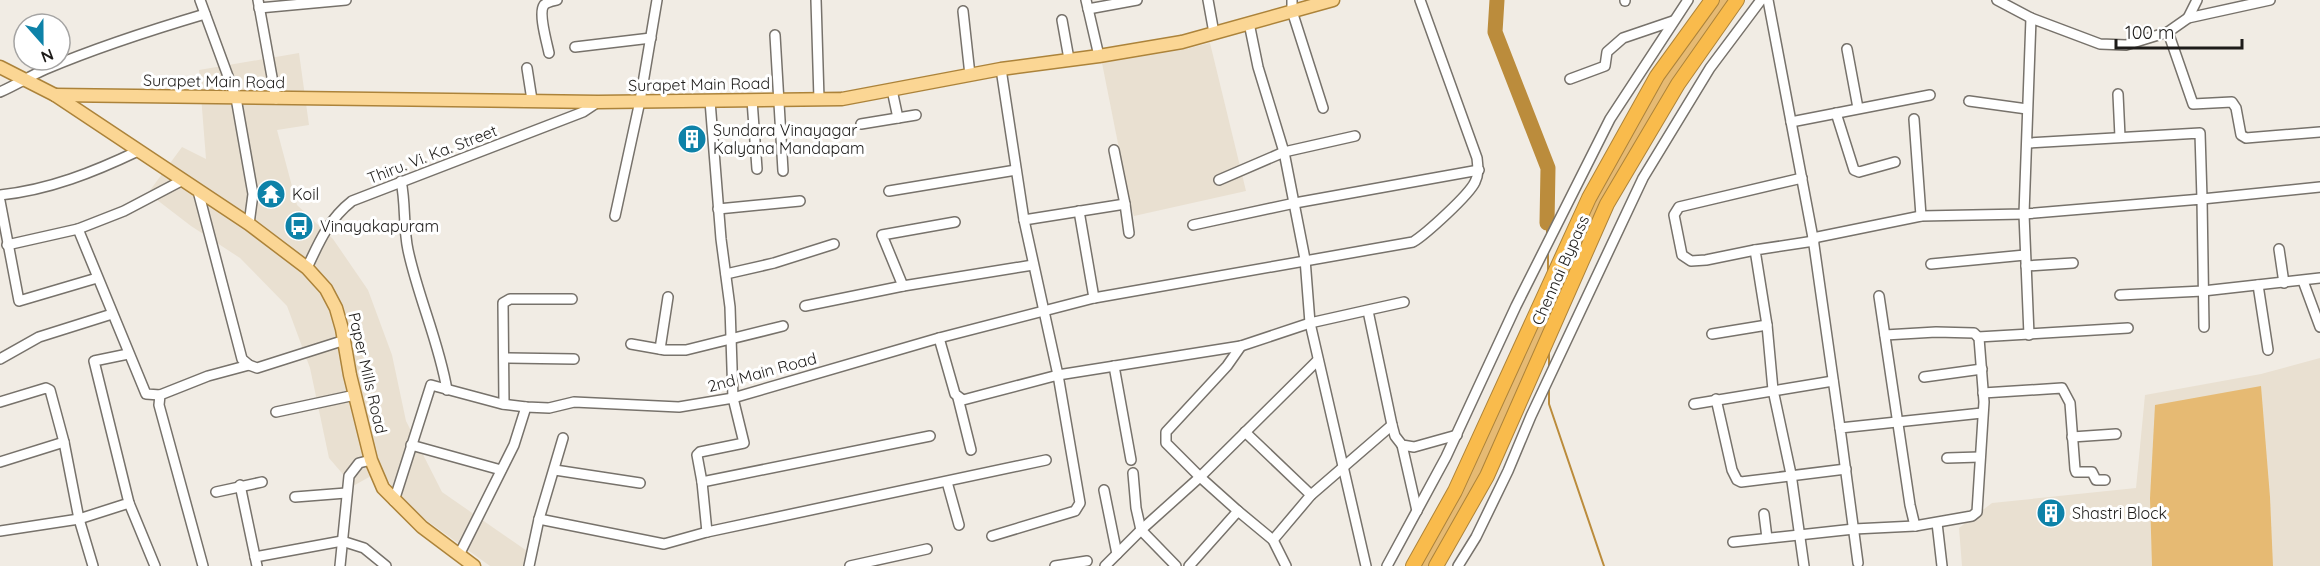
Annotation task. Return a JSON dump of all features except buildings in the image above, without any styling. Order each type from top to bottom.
[{"type":"highway","name":"Chennai Bypass","points":[[1413,566],[1455,490],[1589,198],[1657,76],[1712,0]]},
{"type":"highway","name":"Chennai Bypass","points":[[1436,566],[1486,476],[1607,204],[1678,84],[1737,0]]},
{"type":"main road","name":"Surapet Main Road","points":[[55,95],[598,102],[842,99],[1001,69],[1182,42],[1249,23],[1292,6],[1333,0]]},
{"type":"main road","name":"Paper Mills Road","points":[[0,67],[55,95],[249,224],[307,268],[326,289],[336,308],[371,460],[383,488],[422,527],[474,566]]},
{"type":"street","points":[[200,0],[236,98],[253,194],[249,224]]},
{"type":"street","points":[[276,99],[258,4],[346,0]]},
{"type":"street","points":[[549,53],[542,7],[546,3],[557,0]]},
{"type":"street","points":[[615,216],[640,101],[657,0]]},
{"type":"street","points":[[816,0],[819,99]]},
{"type":"street","points":[[1099,56],[1087,5],[1137,0]]},
{"type":"street","points":[[1208,0],[1214,33]]},
{"type":"street","points":[[1193,225],[1295,203],[1479,170],[1477,158],[1420,0]]},
{"type":"street","points":[[1387,566],[1457,435],[1516,306],[1610,119],[1688,0]]},
{"type":"street","points":[[1458,566],[1480,528],[1643,178],[1710,68],[1761,0]]},
{"type":"street","points":[[1768,0],[1814,239],[1858,563]]},
{"type":"street","points":[[1997,0],[2031,18],[2100,44],[2126,45],[2168,32],[2188,18],[2270,0]]},
{"type":"street","points":[[2188,18],[2197,0]]},
{"type":"street","points":[[1292,6],[1323,108]]},
{"type":"street","points":[[963,11],[970,75]]},
{"type":"street","points":[[0,92],[24,79],[142,32],[205,14]]},
{"type":"street","points":[[2029,335],[2024,214],[2031,18]]},
{"type":"street","points":[[1062,20],[1069,59]]},
{"type":"street","points":[[1570,79],[1603,68],[1606,65],[1607,52],[1623,38],[1673,21]]},
{"type":"street","points":[[1249,23],[1258,67],[1284,152],[1295,203],[1305,259],[1310,322],[1366,566]]},
{"type":"street","points":[[2168,32],[2193,104],[2232,102],[2236,108],[2241,135],[2246,138],[2320,132]]},
{"type":"street","points":[[774,35],[783,171]]},
{"type":"street","points":[[575,47],[651,38]]},
{"type":"street","points":[[1847,49],[1858,108]]},
{"type":"street","points":[[527,68],[532,100]]},
{"type":"street","points":[[992,536],[1076,511],[1080,503],[1058,375],[1024,220],[1001,69]]},
{"type":"street","points":[[892,90],[898,118]]},
{"type":"street","points":[[2118,94],[2120,137]]},
{"type":"street","points":[[1791,122],[1930,95]]},
{"type":"street","points":[[707,532],[697,455],[700,452],[744,443],[733,398],[730,307],[718,209],[710,100]]},
{"type":"street","points":[[752,100],[757,169]]},
{"type":"street","points":[[1969,101],[2027,110]]},
{"type":"street","name":"Thiru. Vi. Ka. Street","points":[[307,268],[328,225],[341,209],[352,201],[583,112],[598,102]]},
{"type":"street","points":[[1836,113],[1854,170],[1859,172],[1895,162]]},
{"type":"street","points":[[861,124],[916,115]]},
{"type":"street","points":[[1914,119],[1921,216]]},
{"type":"street","points":[[2028,143],[2200,133],[2204,327]]},
{"type":"street","points":[[1219,180],[1284,152],[1355,136]]},
{"type":"street","points":[[1114,150],[1129,233]]},
{"type":"street","points":[[0,195],[43,189],[138,151]]},
{"type":"street","points":[[889,191],[1016,170]]},
{"type":"street","name":"2nd Main Road","points":[[447,390],[504,404],[549,408],[574,402],[679,407],[733,398],[939,338],[1094,298],[1305,259],[1413,242],[1424,235],[1474,184],[1479,170]]},
{"type":"street","points":[[1802,178],[1679,207],[1674,215],[1682,255],[1691,261],[1707,260],[1921,216],[2024,214],[2320,187]]},
{"type":"street","points":[[7,245],[78,229],[124,211],[183,180]]},
{"type":"street","points":[[394,501],[430,385],[447,390],[443,366],[409,252],[405,233],[405,202],[401,181]]},
{"type":"street","points":[[198,192],[242,359],[257,368],[345,340]]},
{"type":"street","points":[[0,201],[19,301],[97,278]]},
{"type":"street","points":[[718,209],[800,201]]},
{"type":"street","points":[[1024,220],[1125,204]]},
{"type":"street","points":[[1079,211],[1094,298]]},
{"type":"street","points":[[903,286],[882,236],[955,222]]},
{"type":"street","points":[[78,229],[146,394],[160,400],[208,376],[249,365]]},
{"type":"street","points":[[726,274],[834,244]]},
{"type":"street","points":[[2279,249],[2284,283]]},
{"type":"street","points":[[1755,250],[1767,325],[1773,390],[1791,474],[1804,566]]},
{"type":"street","points":[[1931,264],[2025,255]]},
{"type":"street","points":[[2026,266],[2073,263]]},
{"type":"street","points":[[805,306],[903,286],[1033,265]]},
{"type":"street","points":[[2120,295],[2203,291],[2320,278]]},
{"type":"street","points":[[2303,281],[2320,324]]},
{"type":"street","points":[[2258,285],[2268,350]]},
{"type":"street","points":[[1880,296],[1915,526]]},
{"type":"street","points":[[660,349],[668,297]]},
{"type":"street","points":[[504,404],[503,303],[510,298],[572,299]]},
{"type":"street","points":[[958,398],[963,400],[1058,375],[1241,346],[1310,322],[1404,302]]},
{"type":"street","points":[[1368,310],[1392,425],[1395,436],[1402,445],[1417,511]]},
{"type":"street","points":[[0,358],[39,337],[112,314]]},
{"type":"street","points":[[1712,334],[1767,325]]},
{"type":"street","points":[[631,344],[660,349],[686,350],[783,326]]},
{"type":"street","points":[[1978,337],[2128,328]]},
{"type":"street","points":[[1732,542],[1854,529],[1915,526],[1972,516],[1977,512],[1980,492],[1983,393],[1978,337],[1974,333],[1936,332],[1886,335]]},
{"type":"street","points":[[939,338],[971,450]]},
{"type":"street","points":[[1241,346],[1227,366],[1166,432],[1166,443],[1200,477],[1273,540],[1286,566]]},
{"type":"street","points":[[128,354],[94,361],[129,503],[155,566]]},
{"type":"street","points":[[504,358],[574,359]]},
{"type":"street","points":[[1105,566],[1200,477],[1318,360]]},
{"type":"street","points":[[1114,366],[1131,460]]},
{"type":"street","points":[[1924,376],[1982,369]]},
{"type":"street","points":[[1694,404],[1833,381]]},
{"type":"street","points":[[0,402],[46,388],[52,396],[64,442],[79,519],[93,566]]},
{"type":"street","points":[[1983,393],[2062,388],[2070,403],[2076,472],[2092,472],[2096,480],[2104,480]]},
{"type":"street","points":[[276,412],[355,395]]},
{"type":"street","points":[[1716,399],[1732,470],[1737,480],[1741,482],[1846,469]]},
{"type":"street","points":[[160,400],[203,566]]},
{"type":"street","points":[[459,555],[514,445],[526,407]]},
{"type":"street","points":[[1840,428],[1982,413]]},
{"type":"street","points":[[1273,540],[1311,495],[1392,425]]},
{"type":"street","points":[[1245,432],[1311,495]]},
{"type":"street","points":[[2072,437],[2116,434]]},
{"type":"street","points":[[1402,445],[1414,447],[1457,435]]},
{"type":"street","points":[[702,482],[930,436]]},
{"type":"street","points":[[529,566],[539,519],[563,438]]},
{"type":"street","points":[[0,462],[64,442]]},
{"type":"street","points":[[411,445],[501,470]]},
{"type":"street","points":[[1947,458],[1980,457]]},
{"type":"street","points":[[340,566],[349,476],[359,464],[371,460]]},
{"type":"street","points":[[539,519],[664,544],[707,532],[1046,460]]},
{"type":"street","points":[[555,470],[640,483]]},
{"type":"street","points":[[1133,473],[1141,530],[1176,566]]},
{"type":"street","points":[[216,492],[262,482]]},
{"type":"street","points":[[947,482],[959,525]]},
{"type":"street","points":[[240,485],[256,561],[342,541],[364,548],[386,566]]},
{"type":"street","points":[[1104,490],[1117,554]]},
{"type":"street","points":[[295,497],[346,493]]},
{"type":"street","points":[[0,531],[79,519],[129,503]]},
{"type":"street","points":[[1189,566],[1238,511]]},
{"type":"street","points":[[1764,514],[1767,538]]},
{"type":"street","points":[[1937,523],[1942,566]]},
{"type":"street","points":[[850,566],[927,549]]},
{"type":"street","points":[[1055,566],[1087,561]]},
{"type":"shaded area","points":[[1715,0],[1730,0],[1668,95],[1481,475],[1432,566],[1418,566],[1581,225],[1657,85]]},
{"type":"shaded area","points":[[1210,43],[1246,191],[1134,216],[1102,63]]},
{"type":"shaded area","points":[[299,53],[309,125],[277,130],[297,205],[333,239],[368,290],[392,355],[406,421],[442,492],[527,551],[523,566],[490,566],[419,515],[391,485],[382,470],[353,486],[329,458],[310,368],[287,306],[240,258],[191,226],[148,193],[182,147],[206,159],[199,70]]},
{"type":"shaded area","points":[[2320,358],[2320,566],[1962,566],[1959,528],[1992,503],[2136,488],[2145,395],[2261,374]]},
{"type":"shaded area","points":[[2261,386],[2273,566],[2152,566],[2150,498],[2155,405]]},
{"type":"waterway","points":[[1497,0],[1495,32],[1548,168],[1547,223]]},
{"type":"waterway","points":[[1547,223],[1547,235]]},
{"type":"waterway","points":[[1548,253],[1548,274]]},
{"type":"waterway","points":[[1548,301],[1548,322]]},
{"type":"waterway","points":[[1549,352],[1549,370]]},
{"type":"waterway","points":[[1549,385],[1549,404],[1604,566]]},
{"type":"place","name":"Sundara Vinayagar Kalyana Mandapam","points":[[692,139]]},
{"type":"place","name":"Koil","points":[[271,194]]},
{"type":"place","name":"Vinayakapuram","points":[[299,226]]},
{"type":"place","name":"Shastri Block","points":[[2051,513]]}]
